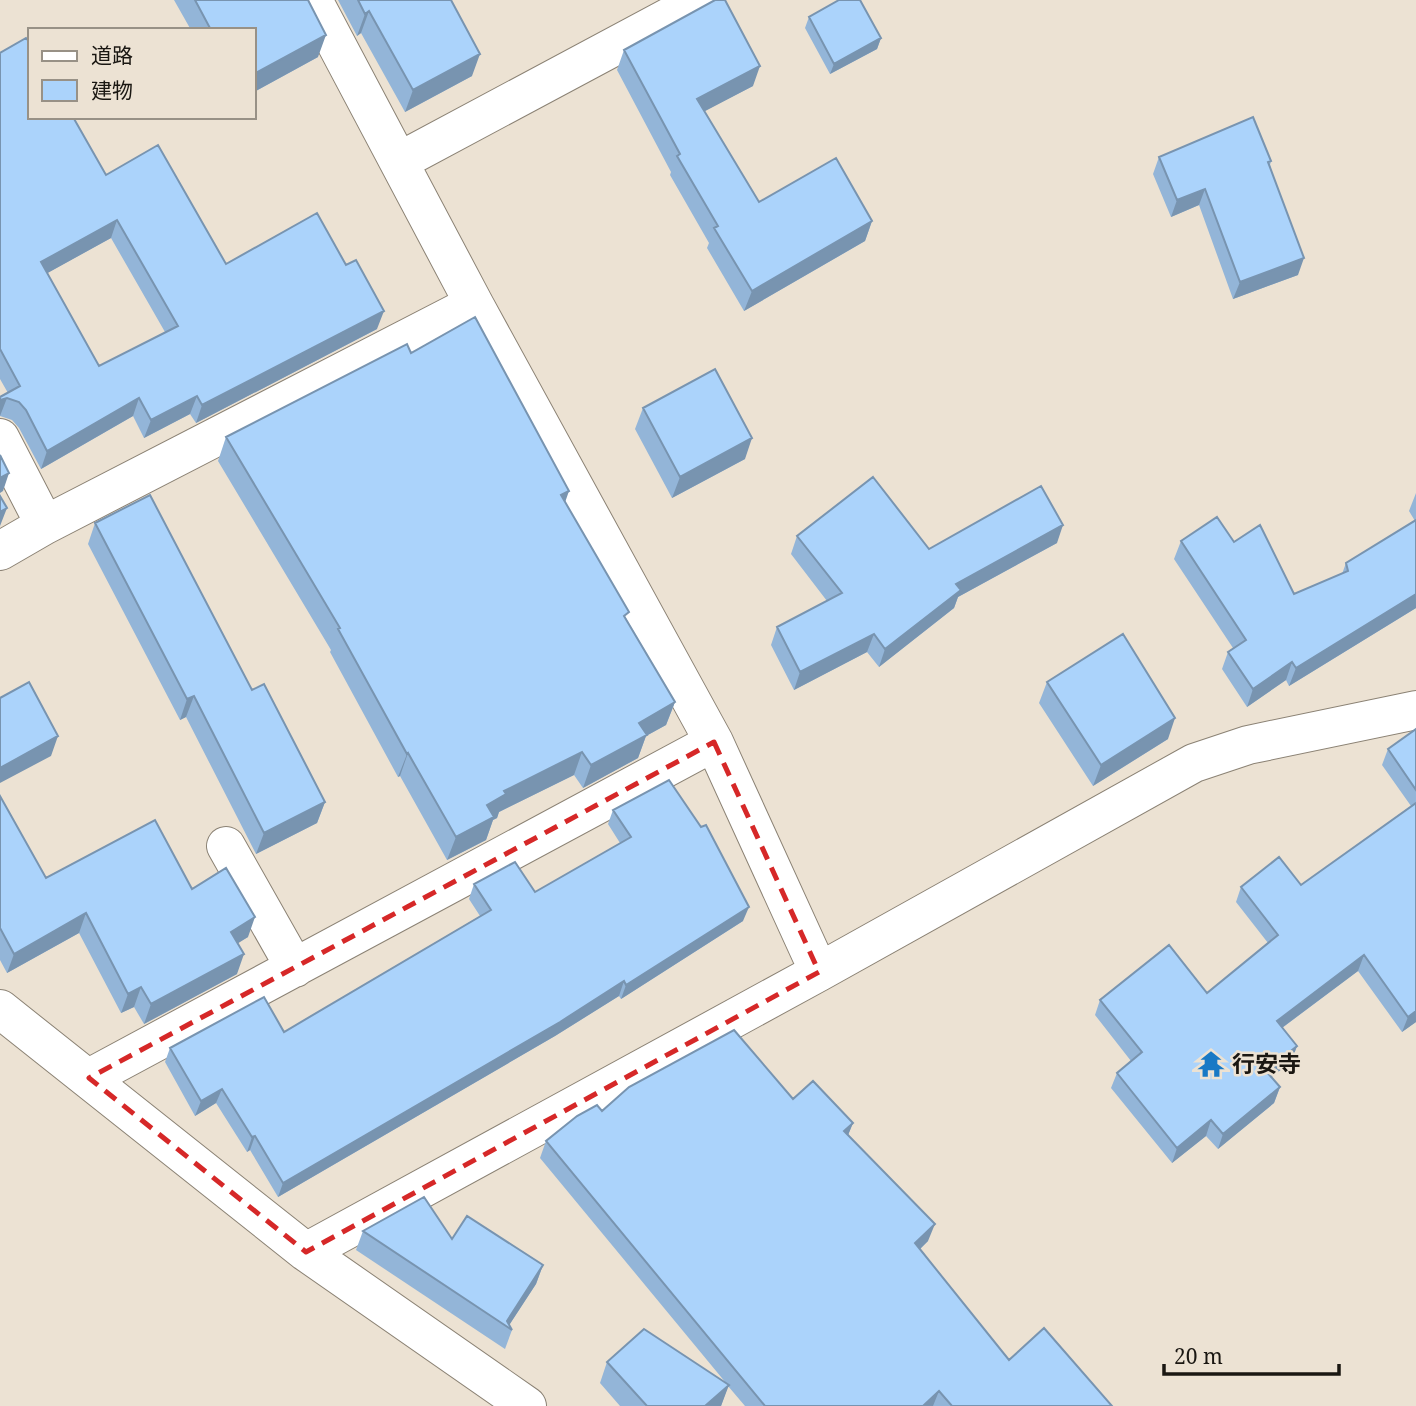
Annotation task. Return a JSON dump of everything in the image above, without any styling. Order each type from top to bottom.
[{"type":"street","points":[[313,0],[474,304],[714,742],[819,972]]},
{"type":"street","points":[[400,161],[701,0]]},
{"type":"street","points":[[0,551],[474,304]]},
{"type":"street","points":[[0,438],[45,526]]},
{"type":"street","points":[[306,1252],[819,972],[1194,763],[1248,745],[1416,710]]},
{"type":"street","points":[[89,1078],[714,742]]},
{"type":"street","points":[[226,846],[295,968]]},
{"type":"street","points":[[0,1009],[306,1252],[527,1406]]},
{"type":"highlighted area","points":[[714,742],[819,972],[306,1252],[89,1078]]},
{"type":"building","points":[[195,0],[308,0],[326,35],[256,73],[256,28],[210,28]]},
{"type":"building","points":[[358,0],[451,0],[480,54],[413,90],[369,11],[365,14]]},
{"type":"building","points":[[715,0],[725,0],[760,66],[697,99],[759,202],[836,158],[872,221],[752,291],[714,228],[718,226],[677,156],[680,154],[624,50]]},
{"type":"building","points":[[839,0],[860,0],[881,38],[834,64],[809,17]]},
{"type":"building","points":[[26,38],[28,119],[74,119],[106,175],[158,145],[226,264],[317,213],[346,265],[356,260],[384,311],[202,405],[197,396],[151,420],[139,398],[47,451],[26,410],[19,402],[7,398],[0,400],[0,397],[20,386],[0,349],[0,53]],"holes":[[[117,220],[178,326],[99,366],[41,262]]]},
{"type":"building","points":[[1253,117],[1304,258],[1240,282],[1205,189],[1177,200],[1159,157]]},
{"type":"building","points":[[475,317],[569,491],[561,495],[629,612],[624,616],[675,702],[639,723],[647,735],[591,765],[582,752],[504,791],[506,794],[487,805],[494,817],[456,837],[407,754],[338,629],[340,628],[226,437],[407,344],[411,353]]},
{"type":"building","points":[[715,369],[752,438],[680,477],[643,408]]},
{"type":"building","points":[[0,455],[9,473],[0,478]]},
{"type":"building","points":[[873,477],[929,549],[1041,486],[1063,525],[956,584],[961,590],[885,649],[874,634],[800,672],[777,627],[842,593],[797,536]]},
{"type":"building","points":[[150,495],[252,690],[264,684],[325,802],[264,833],[194,696],[187,699],[95,523]]},
{"type":"building","points":[[0,496],[7,508],[0,512]]},
{"type":"building","points":[[1217,517],[1234,542],[1260,525],[1294,594],[1348,571],[1346,563],[1416,520],[1416,594],[1296,668],[1292,662],[1253,689],[1228,652],[1246,640],[1181,541]]},
{"type":"building","points":[[1123,634],[1175,718],[1101,765],[1047,682]]},
{"type":"building","points":[[29,682],[58,736],[0,768],[0,698]]},
{"type":"building","points":[[1416,729],[1416,790],[1388,749]]},
{"type":"building","points":[[669,780],[701,827],[706,825],[749,907],[626,985],[624,981],[560,1022],[283,1183],[222,1089],[201,1101],[170,1048],[264,997],[284,1032],[491,910],[474,884],[515,862],[535,892],[631,837],[613,810]]},
{"type":"building","points":[[0,796],[46,878],[155,820],[192,889],[226,868],[255,917],[231,932],[244,954],[151,1004],[141,987],[128,994],[86,913],[14,954],[0,928]]},
{"type":"building","points":[[1416,803],[1416,1011],[1408,1017],[1364,955],[1277,1021],[1297,1046],[1266,1071],[1280,1087],[1223,1134],[1211,1120],[1177,1148],[1117,1073],[1142,1052],[1100,1000],[1169,945],[1207,993],[1278,935],[1241,887],[1279,857],[1301,885]]},
{"type":"building","points":[[734,1030],[793,1099],[813,1081],[853,1123],[844,1131],[935,1224],[915,1243],[1009,1360],[1044,1328],[1112,1406],[952,1406],[939,1391],[923,1406],[765,1406],[546,1141],[577,1116],[597,1105],[602,1111],[629,1087]]},
{"type":"building","points":[[424,1197],[452,1239],[467,1216],[543,1265],[507,1321],[512,1330],[363,1231]]},
{"type":"building","points":[[644,1329],[729,1385],[705,1406],[647,1406],[607,1362]]},
{"type":"place","name":"行安寺","points":[[1211,1064]]}]
